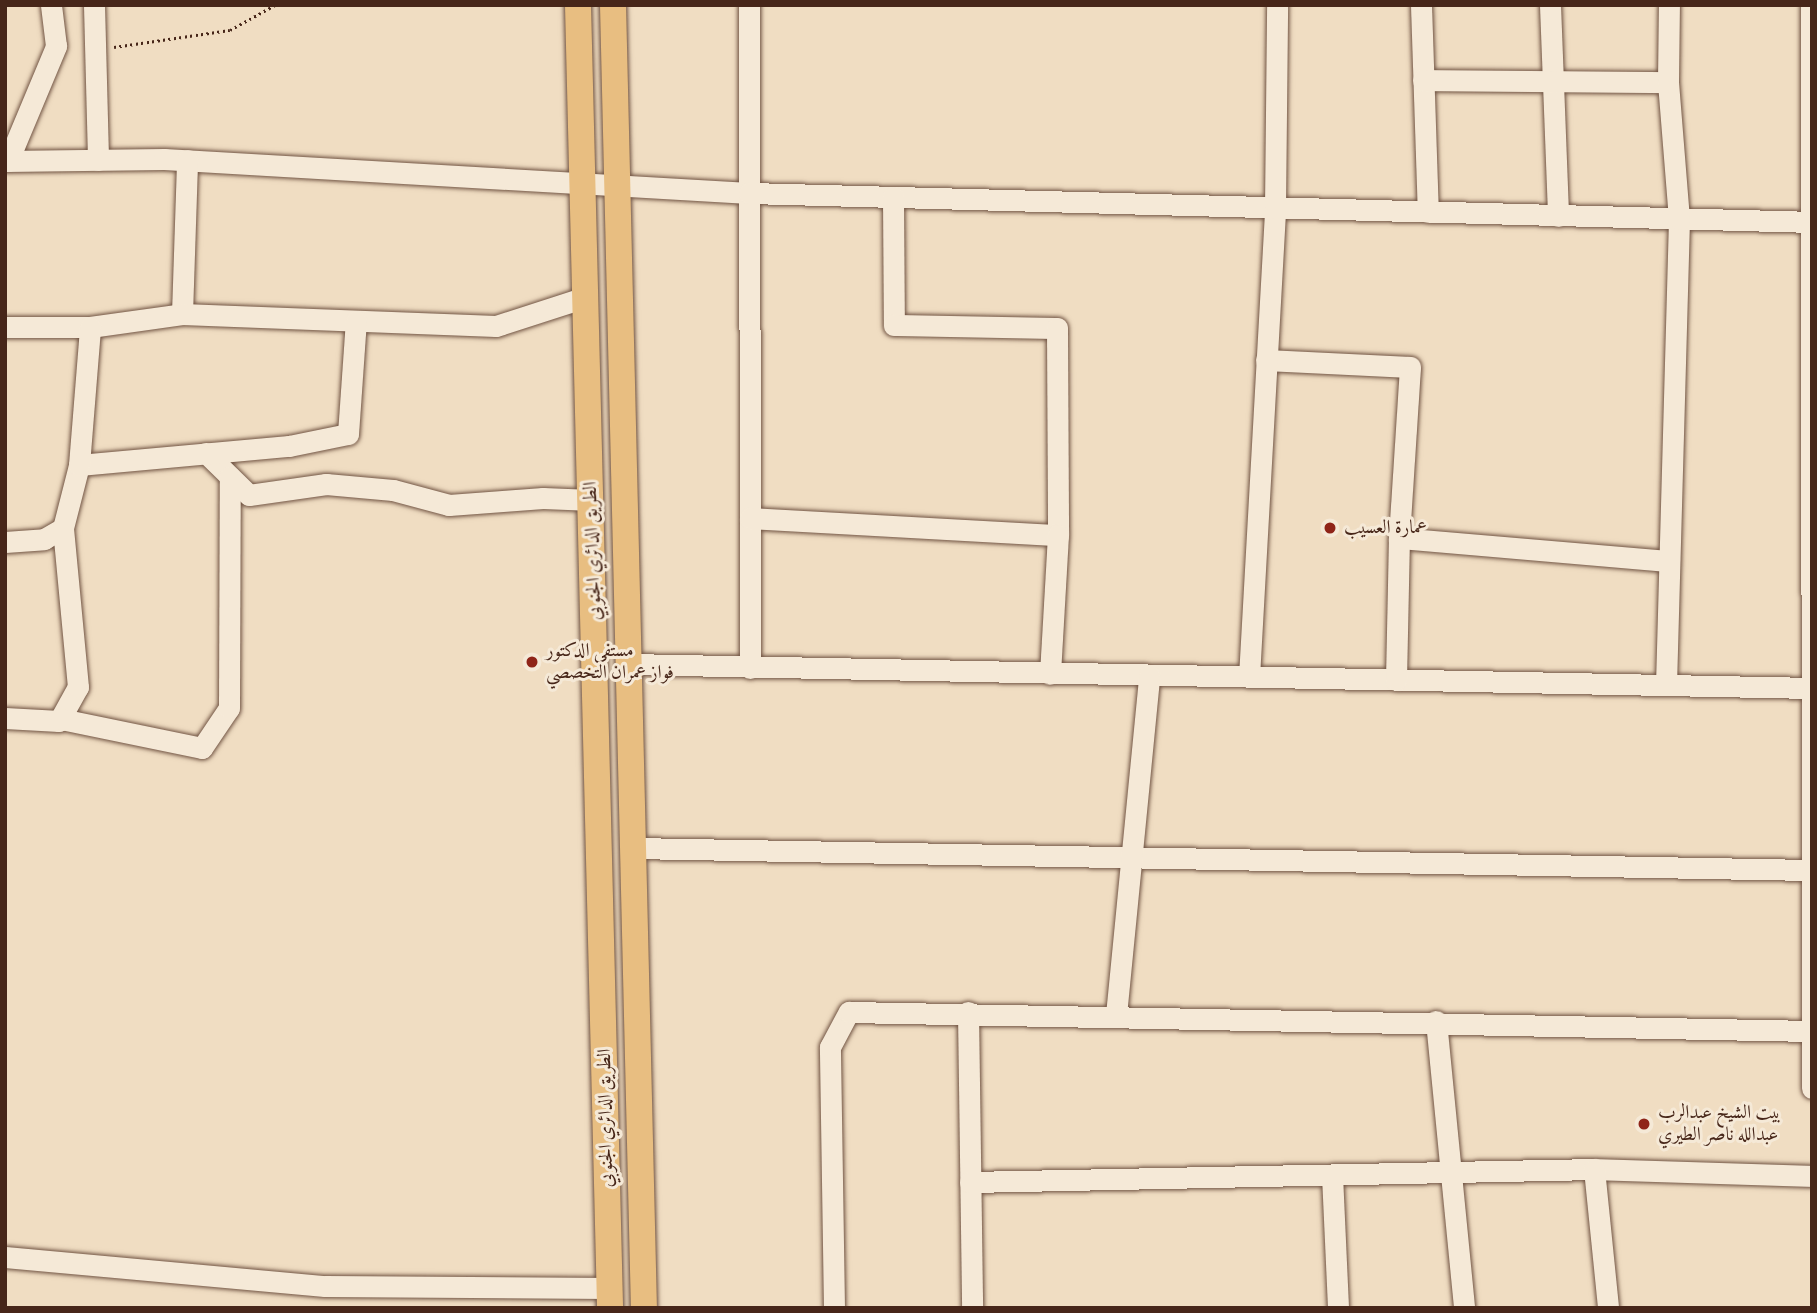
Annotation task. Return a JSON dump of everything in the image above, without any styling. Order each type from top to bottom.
[{"type":"main road","name":"الطريق الدائري الجنوبي","points":[[578,5],[610,1298]]},
{"type":"main road","name":"الطريق الدائري الجنوبي","points":[[613,5],[644,1308]]},
{"type":"street","points":[[51,5],[55,47],[7,161],[187,160],[749,193],[1812,222]]},
{"type":"street","points":[[94,5],[98,160]]},
{"type":"street","points":[[749,5],[750,668]]},
{"type":"street","points":[[1249,677],[1275,208],[1277,5]]},
{"type":"street","points":[[1420,5],[1428,212]]},
{"type":"street","points":[[1550,5],[1558,216]]},
{"type":"street","points":[[1666,685],[1679,219],[1668,82],[1669,5]]},
{"type":"street","points":[[1811,5],[1812,1088]]},
{"type":"street","points":[[1423,80],[1668,82]]},
{"type":"street","points":[[182,314],[187,160]]},
{"type":"street","points":[[893,197],[894,325],[1056,328],[1058,535],[1050,674]]},
{"type":"street","points":[[5,327],[90,327],[182,314],[496,326],[586,297]]},
{"type":"street","points":[[79,465],[289,446],[348,434],[356,321]]},
{"type":"street","points":[[61,719],[78,687],[63,528],[79,465],[90,327]]},
{"type":"street","points":[[1266,360],[1410,367],[1399,538],[1396,680]]},
{"type":"street","points":[[206,453],[249,495],[326,484],[393,490],[449,505],[542,498],[592,500]]},
{"type":"street","points":[[5,718],[61,719],[202,748],[229,708],[230,477]]},
{"type":"street","points":[[750,518],[1058,535]]},
{"type":"street","points":[[5,542],[44,539],[63,528]]},
{"type":"street","points":[[1399,538],[1669,561]]},
{"type":"street","points":[[628,664],[1810,688]]},
{"type":"street","points":[[1116,1014],[1149,676]]},
{"type":"street","points":[[633,848],[1810,870]]},
{"type":"street","points":[[834,1308],[830,1046],[849,1012],[1116,1014],[1811,1031]]},
{"type":"street","points":[[968,1012],[972,1308]]},
{"type":"street","points":[[1436,1021],[1464,1308]]},
{"type":"street","points":[[970,1182],[1594,1169],[1812,1176]]},
{"type":"street","points":[[1594,1169],[1608,1308]]},
{"type":"street","points":[[1332,1175],[1338,1308]]},
{"type":"street","points":[[5,1257],[325,1286],[610,1298]]},
{"type":"path","points":[[95,50],[230,30],[275,5]]},
{"type":"place","name":"عمارة العسيب","points":[[1330,528]]},
{"type":"place","name":"مستفى الدكتور فواز عمران التخصصي","points":[[532,662]]},
{"type":"place","name":"بيت الشيخ عبدالرب عبدالله ناصر الطيري","points":[[1644,1124]]}]
